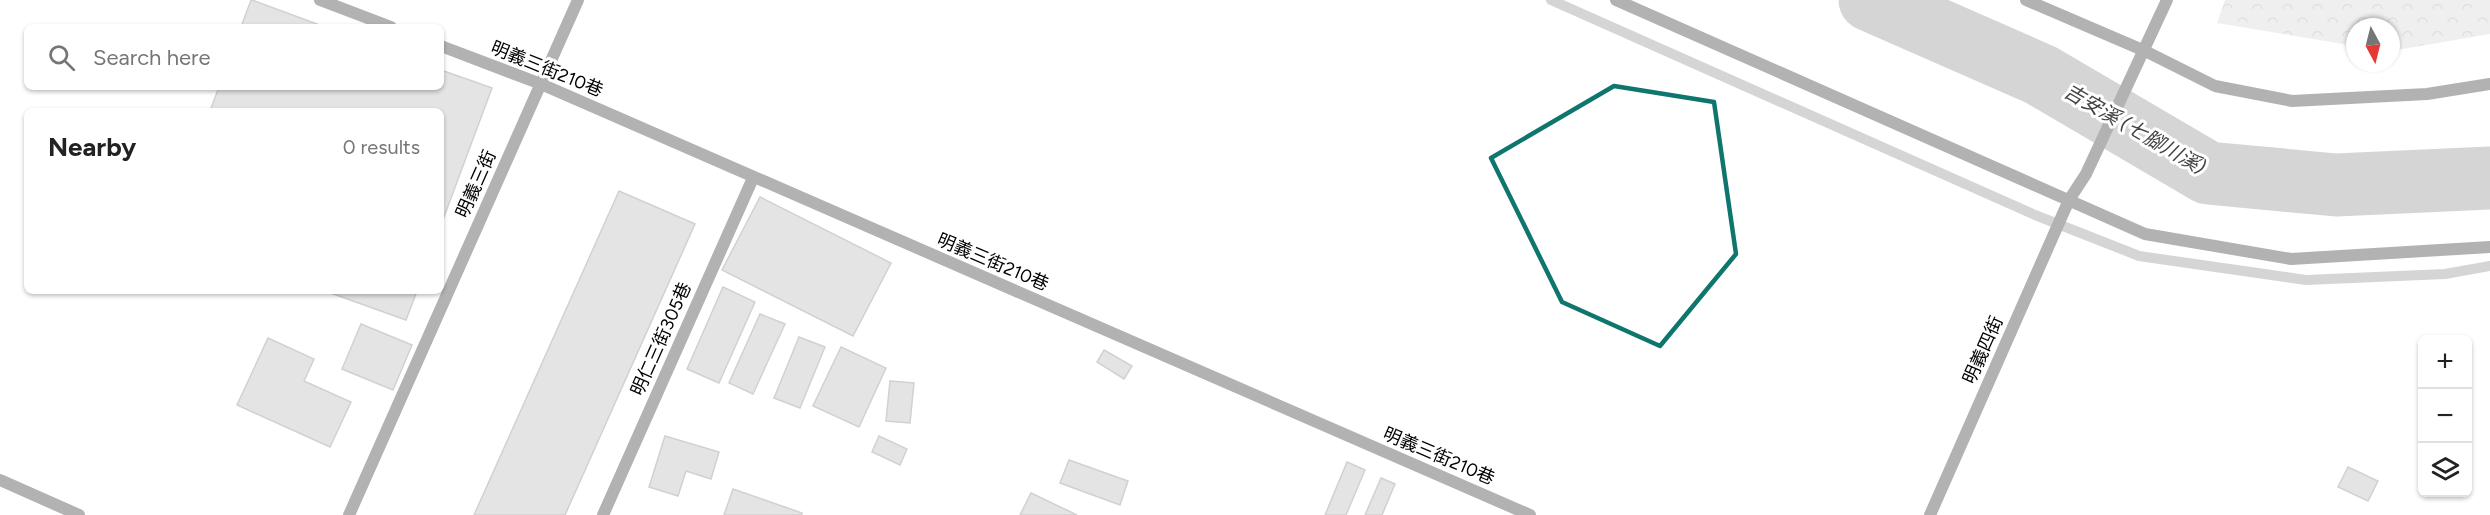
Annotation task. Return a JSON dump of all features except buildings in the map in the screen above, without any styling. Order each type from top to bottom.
[{"type":"street","points":[[320,0],[383,24]]},
{"type":"street","name":"明義三街","points":[[349,515],[578,0]]},
{"type":"street","points":[[1616,0],[2145,234],[2291,259],[2486,251]]},
{"type":"street","points":[[2026,0],[2145,51],[2215,86],[2292,101],[2427,94],[2490,84]]},
{"type":"street","name":"明義四街","points":[[1930,515],[2068,200],[2086,174],[2136,71],[2167,0]]},
{"type":"street","name":"明義三街210巷","points":[[444,47],[541,84],[1530,515]]},
{"type":"street","name":"明仁三街305巷","points":[[603,515],[753,178]]},
{"type":"street","points":[[0,480],[79,515]]},
{"type":"highlighted area","points":[[1614,86],[1714,102],[1736,254],[1660,346],[1562,302],[1491,158]]},
{"type":"green space","points":[[2225,0],[2490,0],[2490,34],[2400,49],[2400,18],[2346,18],[2346,44],[2217,23]]},
{"type":"waterway","points":[[1551,0],[2035,215],[2139,256],[2306,280],[2445,274],[2490,266]]},
{"type":"waterway","name":"吉安溪 (七腳川溪)","points":[[1870,0],[2041,75],[2208,173],[2336,185],[2490,178]]}]
